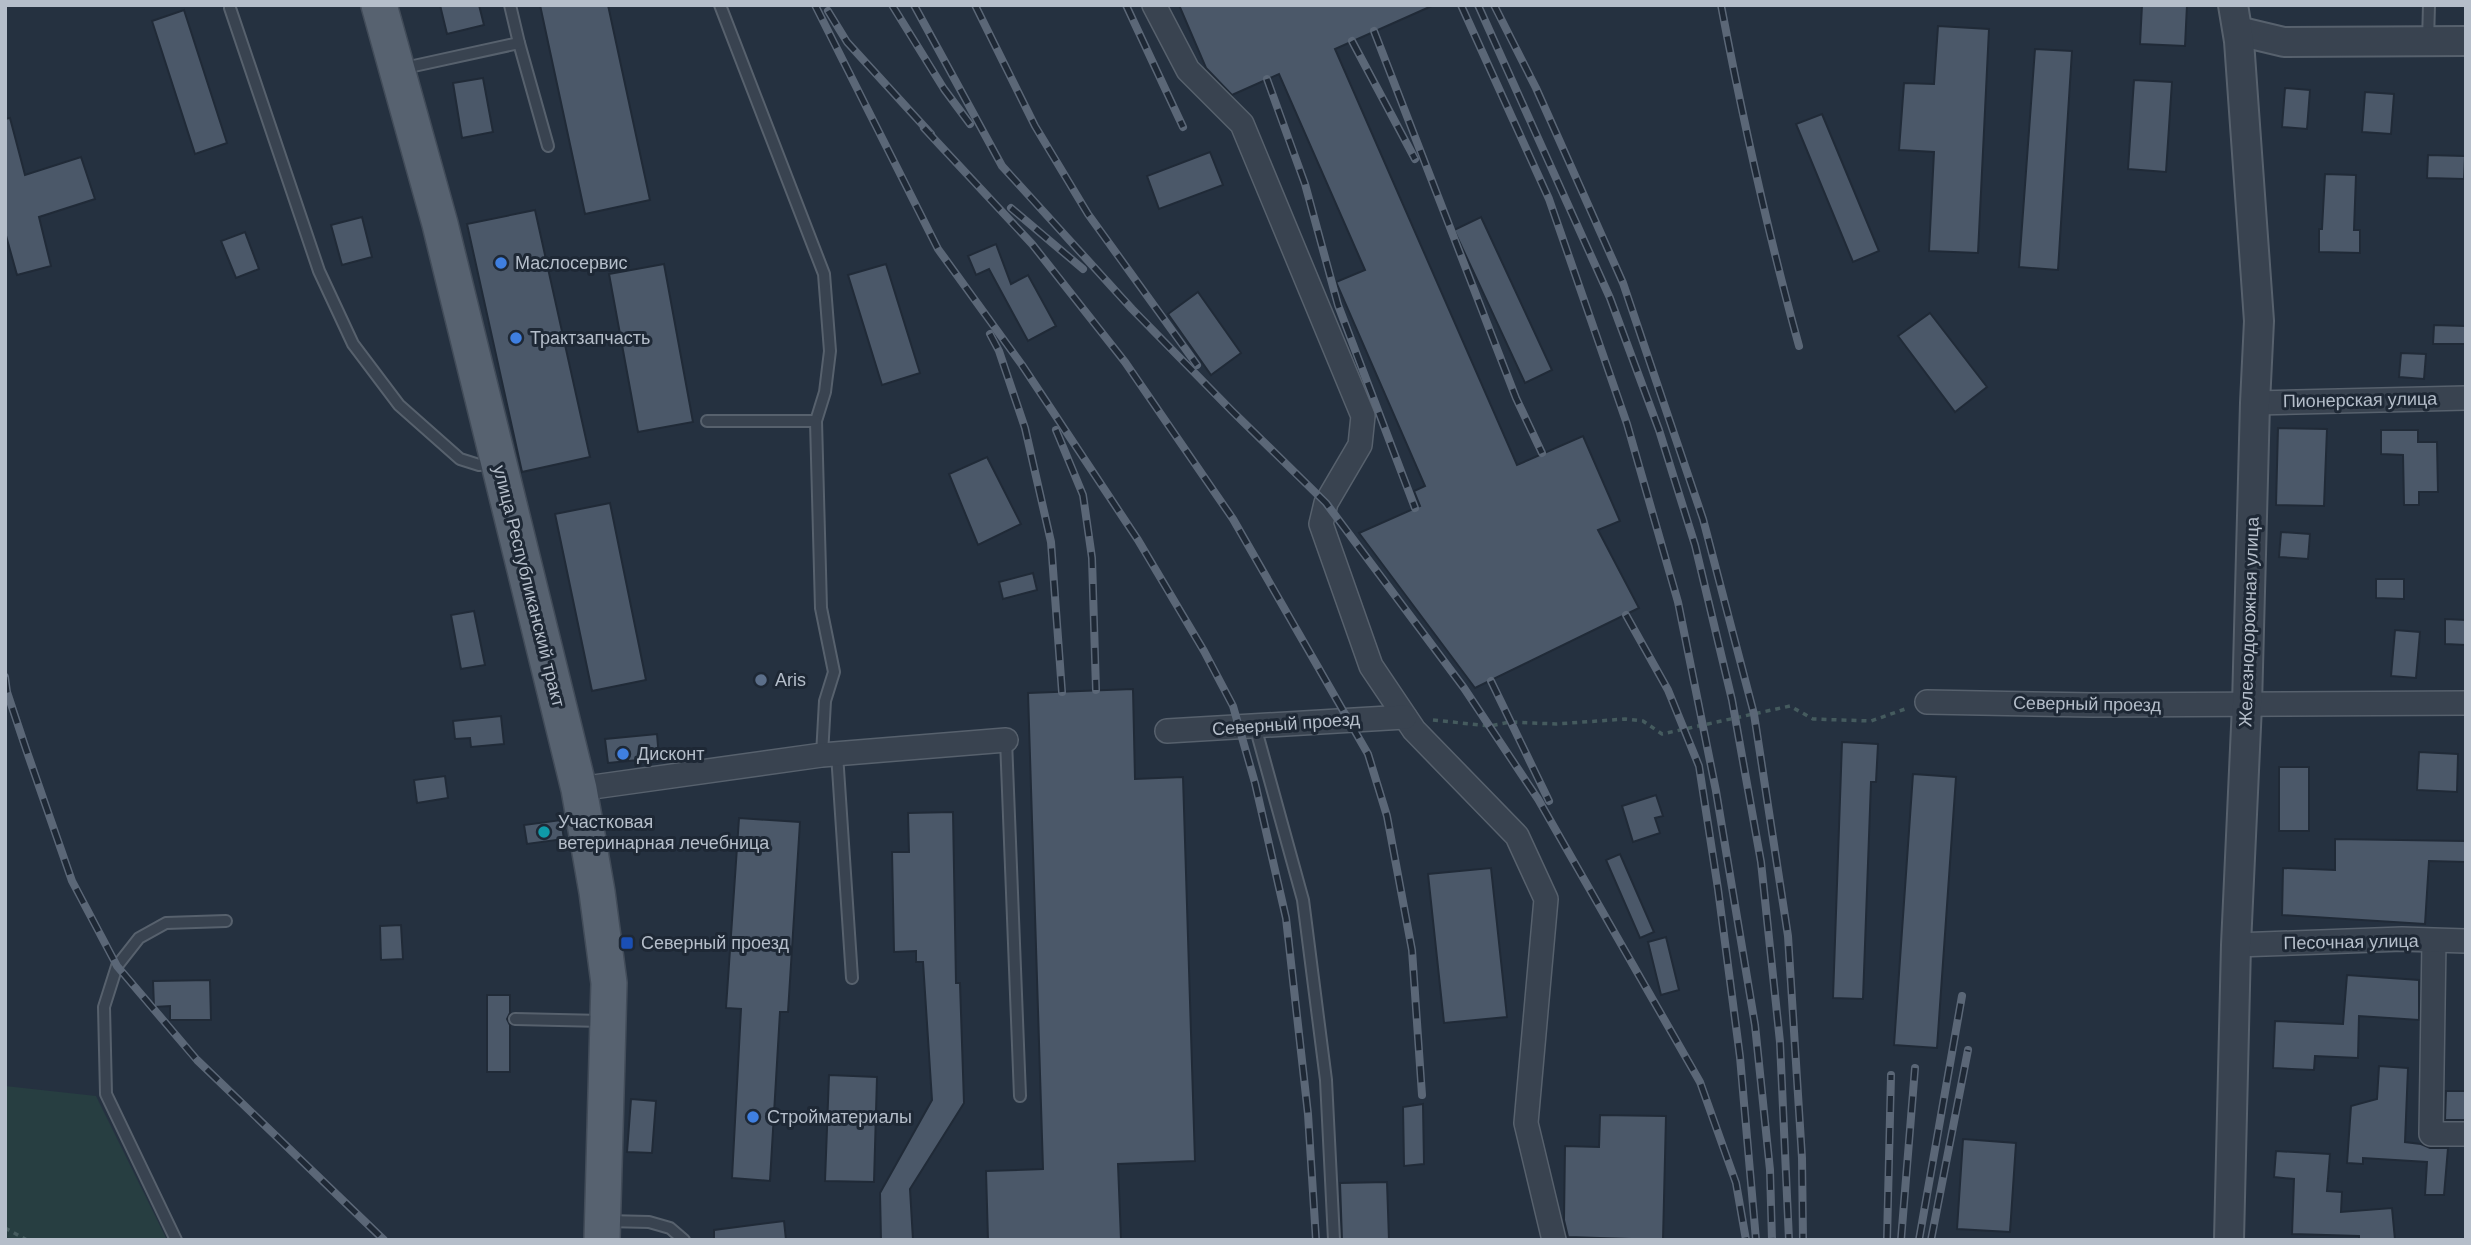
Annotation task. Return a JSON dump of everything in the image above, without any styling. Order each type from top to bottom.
[{"type":"main road","name":"улица Республиканский тракт","points":[[379,5],[440,224],[579,789],[608,970],[603,1230]]},
{"type":"street","points":[[1154,5],[1188,71],[1242,124],[1363,416],[1360,445],[1326,503],[1321,524],[1371,666],[1414,730],[1517,836],[1546,899],[1526,1123],[1554,1240]]},
{"type":"street","points":[[2236,18],[2284,42],[2466,41]]},
{"type":"street","name":"Железнодорожная улица","points":[[2229,1240],[2236,945],[2247,705],[2259,321],[2236,18]]},
{"type":"street","name":"Пионерская улица","points":[[2255,403],[2466,398]]},
{"type":"street","name":"Северный проезд","points":[[1927,702],[2093,705],[2466,703]]},
{"type":"street","name":"Северный проезд","points":[[1167,731],[1405,717]]},
{"type":"street","points":[[579,789],[830,755],[1006,740]]},
{"type":"street","name":"Песочная улица","points":[[2236,945],[2402,939],[2466,941]]},
{"type":"street","points":[[2434,941],[2431,1134],[2466,1134]]},
{"type":"lane","points":[[510,5],[548,146]]},
{"type":"lane","points":[[720,5],[824,274],[830,351],[825,392],[816,421],[821,608],[834,672],[825,701],[852,978]]},
{"type":"lane","points":[[2428,41],[2429,5]]},
{"type":"lane","points":[[230,8],[319,271],[353,344],[399,405],[460,459],[479,465],[499,464]]},
{"type":"lane","points":[[397,70],[519,43]]},
{"type":"lane","points":[[707,421],[816,421]]},
{"type":"lane","points":[[1255,726],[1303,900],[1326,1080],[1334,1240]]},
{"type":"lane","points":[[1006,740],[1020,1096]]},
{"type":"lane","points":[[176,1240],[106,1094],[104,1007],[117,966],[139,938],[166,923],[226,921]]},
{"type":"lane","points":[[515,1019],[609,1021]]},
{"type":"lane","points":[[603,1230],[649,1222],[670,1228],[684,1240]]},
{"type":"path","points":[[1405,717],[1490,726],[1510,722],[1556,724],[1625,719],[1643,721],[1662,734],[1790,706],[1813,719],[1871,721],[1927,702]]},
{"type":"path","points":[[5,1228],[27,1240]]},
{"type":"green space","points":[[5,1086],[96,1096],[167,1240],[5,1240]]},
{"type":"building","points":[[440,5],[479,5],[484,25],[447,34]]},
{"type":"building","points":[[540,5],[608,5],[650,200],[585,214]]},
{"type":"building","points":[[1179,5],[1434,5],[1335,49],[1517,465],[1583,436],[1620,521],[1598,530],[1639,608],[1475,688],[1359,533],[1420,506],[1414,491],[1425,486],[1336,282],[1365,270],[1279,74],[1232,95],[1206,68]]},
{"type":"building","points":[[2142,5],[2187,5],[2185,46],[2140,44]]},
{"type":"building","points":[[184,10],[227,143],[195,154],[152,21]]},
{"type":"building","points":[[1938,26],[1989,29],[1978,253],[1929,251],[1934,152],[1899,150],[1904,83],[1934,84]]},
{"type":"building","points":[[2035,49],[2072,51],[2058,270],[2019,267]]},
{"type":"building","points":[[483,78],[493,132],[462,138],[453,83]]},
{"type":"building","points":[[2134,80],[2172,82],[2166,172],[2128,169]]},
{"type":"building","points":[[2285,88],[2310,90],[2307,129],[2282,127]]},
{"type":"building","points":[[2365,92],[2394,94],[2391,134],[2362,132]]},
{"type":"building","points":[[1822,114],[1879,251],[1853,262],[1796,124]]},
{"type":"building","points":[[10,118],[25,175],[81,157],[95,199],[39,217],[51,266],[17,275],[5,232],[5,119]]},
{"type":"building","points":[[1210,152],[1223,185],[1159,209],[1147,176]]},
{"type":"building","points":[[2428,155],[2465,156],[2464,179],[2427,178]]},
{"type":"building","points":[[2325,174],[2356,175],[2354,230],[2360,230],[2360,253],[2319,252]]},
{"type":"building","points":[[535,210],[590,457],[522,472],[467,224]]},
{"type":"building","points":[[362,217],[372,257],[342,265],[331,225]]},
{"type":"building","points":[[1481,217],[1552,370],[1525,383],[1454,230]]},
{"type":"building","points":[[245,232],[259,269],[236,278],[221,241]]},
{"type":"building","points":[[996,244],[1011,284],[1028,275],[1056,326],[1028,341],[989,269],[976,275],[968,256]]},
{"type":"building","points":[[664,264],[693,422],[638,432],[609,274]]},
{"type":"building","points":[[886,264],[920,373],[882,385],[848,275]]},
{"type":"building","points":[[1198,292],[1241,353],[1211,375],[1168,314]]},
{"type":"building","points":[[1930,313],[1987,387],[1955,412],[1898,336]]},
{"type":"building","points":[[2434,325],[2466,326],[2466,344],[2433,344]]},
{"type":"building","points":[[2401,353],[2426,354],[2424,379],[2399,377]]},
{"type":"building","points":[[2278,428],[2327,429],[2324,506],[2276,505]]},
{"type":"building","points":[[2381,430],[2418,430],[2418,442],[2437,442],[2438,492],[2419,492],[2419,505],[2404,505],[2403,455],[2381,454]]},
{"type":"building","points":[[987,457],[1021,524],[978,545],[949,474]]},
{"type":"building","points":[[610,503],[646,680],[592,691],[555,514]]},
{"type":"building","points":[[2281,532],[2310,534],[2308,559],[2279,557]]},
{"type":"building","points":[[1033,573],[1037,590],[1003,599],[999,582]]},
{"type":"building","points":[[2376,579],[2404,579],[2404,599],[2376,598]]},
{"type":"building","points":[[474,611],[485,665],[461,669],[451,615]]},
{"type":"building","points":[[2445,619],[2466,620],[2466,645],[2445,644]]},
{"type":"building","points":[[2395,630],[2420,632],[2416,678],[2391,676]]},
{"type":"building","points":[[1133,689],[1135,779],[1183,777],[1195,1161],[1118,1164],[1121,1240],[988,1240],[986,1171],[1043,1169],[1028,693]]},
{"type":"building","points":[[501,716],[504,744],[471,747],[470,738],[455,739],[453,721]]},
{"type":"building","points":[[657,734],[659,758],[608,763],[605,739]]},
{"type":"building","points":[[1842,742],[1878,744],[1876,782],[1871,782],[1863,999],[1833,998]]},
{"type":"building","points":[[2419,752],[2458,754],[2457,792],[2417,790]]},
{"type":"building","points":[[2279,767],[2309,767],[2309,831],[2279,831]]},
{"type":"building","points":[[1913,774],[1956,777],[1937,1048],[1894,1045]]},
{"type":"building","points":[[445,776],[448,798],[417,803],[414,780]]},
{"type":"building","points":[[1656,795],[1663,816],[1655,818],[1660,833],[1633,842],[1622,806]]},
{"type":"building","points":[[953,812],[956,983],[960,983],[964,1103],[910,1189],[913,1240],[881,1240],[880,1193],[932,1100],[923,962],[916,962],[916,951],[894,952],[892,852],[909,852],[908,813]]},
{"type":"building","points":[[739,818],[800,822],[788,1012],[780,1012],[770,1181],[732,1178],[741,1009],[726,1008]]},
{"type":"building","name":"Участковая ветеринарная лечебница","points":[[561,820],[564,839],[527,844],[524,825]]},
{"type":"building","points":[[2335,839],[2466,841],[2466,862],[2429,861],[2425,924],[2282,915],[2283,868],[2335,870]]},
{"type":"building","points":[[1620,854],[1654,932],[1640,938],[1606,860]]},
{"type":"building","points":[[1491,868],[1507,1017],[1444,1023],[1428,874]]},
{"type":"building","points":[[401,925],[403,959],[381,960],[380,926]]},
{"type":"building","points":[[1666,937],[1679,990],[1661,995],[1648,942]]},
{"type":"building","points":[[2347,975],[2419,980],[2419,1020],[2359,1016],[2358,1058],[2315,1056],[2314,1070],[2273,1068],[2275,1021],[2343,1024]]},
{"type":"building","points":[[210,980],[211,1020],[170,1020],[170,1006],[154,1007],[153,981]]},
{"type":"building","points":[[487,995],[510,995],[510,1013],[507,1019],[510,1025],[510,1072],[487,1072]]},
{"type":"building","points":[[2379,1066],[2408,1068],[2405,1142],[2430,1148],[2448,1148],[2444,1195],[2425,1195],[2427,1162],[2363,1158],[2363,1164],[2347,1163],[2351,1106],[2377,1099]]},
{"type":"building","points":[[829,1075],[877,1077],[874,1182],[825,1181]]},
{"type":"building","points":[[2446,1091],[2466,1091],[2466,1120],[2445,1120]]},
{"type":"building","points":[[631,1099],[656,1101],[652,1153],[627,1152]]},
{"type":"building","points":[[1423,1104],[1424,1164],[1404,1166],[1403,1107]]},
{"type":"building","points":[[1600,1115],[1666,1116],[1663,1240],[1568,1237],[1564,1220],[1565,1146],[1599,1147]]},
{"type":"building","points":[[1963,1139],[2016,1143],[2010,1232],[1957,1229]]},
{"type":"building","points":[[2276,1151],[2330,1154],[2327,1191],[2342,1192],[2341,1212],[2392,1208],[2395,1240],[2292,1234],[2294,1179],[2274,1177]]},
{"type":"building","points":[[1387,1182],[1389,1240],[1342,1240],[1340,1183]]},
{"type":"building","points":[[784,1221],[786,1240],[714,1240],[714,1230]]},
{"type":"railway","points":[[815,5],[938,249],[1022,365],[1138,540],[1204,651],[1233,706],[1255,783],[1286,918],[1308,1114],[1316,1240]]},
{"type":"railway","points":[[892,5],[944,89],[970,124]]},
{"type":"railway","points":[[914,5],[1002,166],[1132,309],[1326,503],[1464,688],[1538,799],[1700,1082],[1736,1183],[1746,1240]]},
{"type":"railway","points":[[975,5],[1035,126],[1088,214],[1197,365]]},
{"type":"railway","points":[[1126,5],[1183,127]]},
{"type":"railway","points":[[1461,5],[1549,199],[1627,424],[1678,602],[1716,791],[1755,1025],[1770,1170],[1772,1240]]},
{"type":"railway","points":[[1478,5],[1610,298],[1659,430],[1695,545],[1732,700],[1761,862],[1780,1042],[1789,1240]]},
{"type":"railway","points":[[1494,5],[1536,88],[1623,283],[1703,519],[1754,714],[1788,936],[1802,1158],[1803,1240]]},
{"type":"railway","points":[[1721,5],[1757,177],[1799,346]]},
{"type":"railway","points":[[828,11],[847,42],[931,134]]},
{"type":"railway","points":[[1374,31],[1516,398],[1542,453]]},
{"type":"railway","points":[[1352,41],[1415,159]]},
{"type":"railway","points":[[1267,79],[1305,184],[1338,305],[1415,508]]},
{"type":"railway","points":[[924,128],[1032,244],[1125,362],[1233,519],[1368,754],[1387,816],[1412,950],[1422,1095]]},
{"type":"railway","points":[[1011,208],[1083,269]]},
{"type":"railway","points":[[990,334],[999,351],[1025,428],[1051,542],[1062,692]]},
{"type":"railway","points":[[1056,430],[1083,495],[1092,558],[1096,690]]},
{"type":"railway","points":[[1626,615],[1668,690],[1699,766],[1740,1057],[1756,1240]]},
{"type":"railway","points":[[5,677],[7,692],[72,881],[117,966],[197,1060],[384,1240]]},
{"type":"railway","points":[[1491,681],[1549,801]]},
{"type":"railway","points":[[1919,1240],[1962,996]]},
{"type":"railway","points":[[1931,1240],[1968,1050]]},
{"type":"railway","points":[[1901,1240],[1915,1068]]},
{"type":"railway","points":[[1887,1240],[1891,1075]]},
{"type":"place","name":"Маслосервис","points":[[501,263]]},
{"type":"place","name":"Трактзапчасть","points":[[516,338]]},
{"type":"place","name":"Aris","points":[[761,680]]},
{"type":"place","name":"Дисконт","points":[[623,754]]},
{"type":"place","name":"Участковая ветеринарная лечебница","points":[[544,832]]},
{"type":"place","name":"Северный проезд","points":[[627,943]]},
{"type":"place","name":"Стройматериалы","points":[[753,1117]]}]
